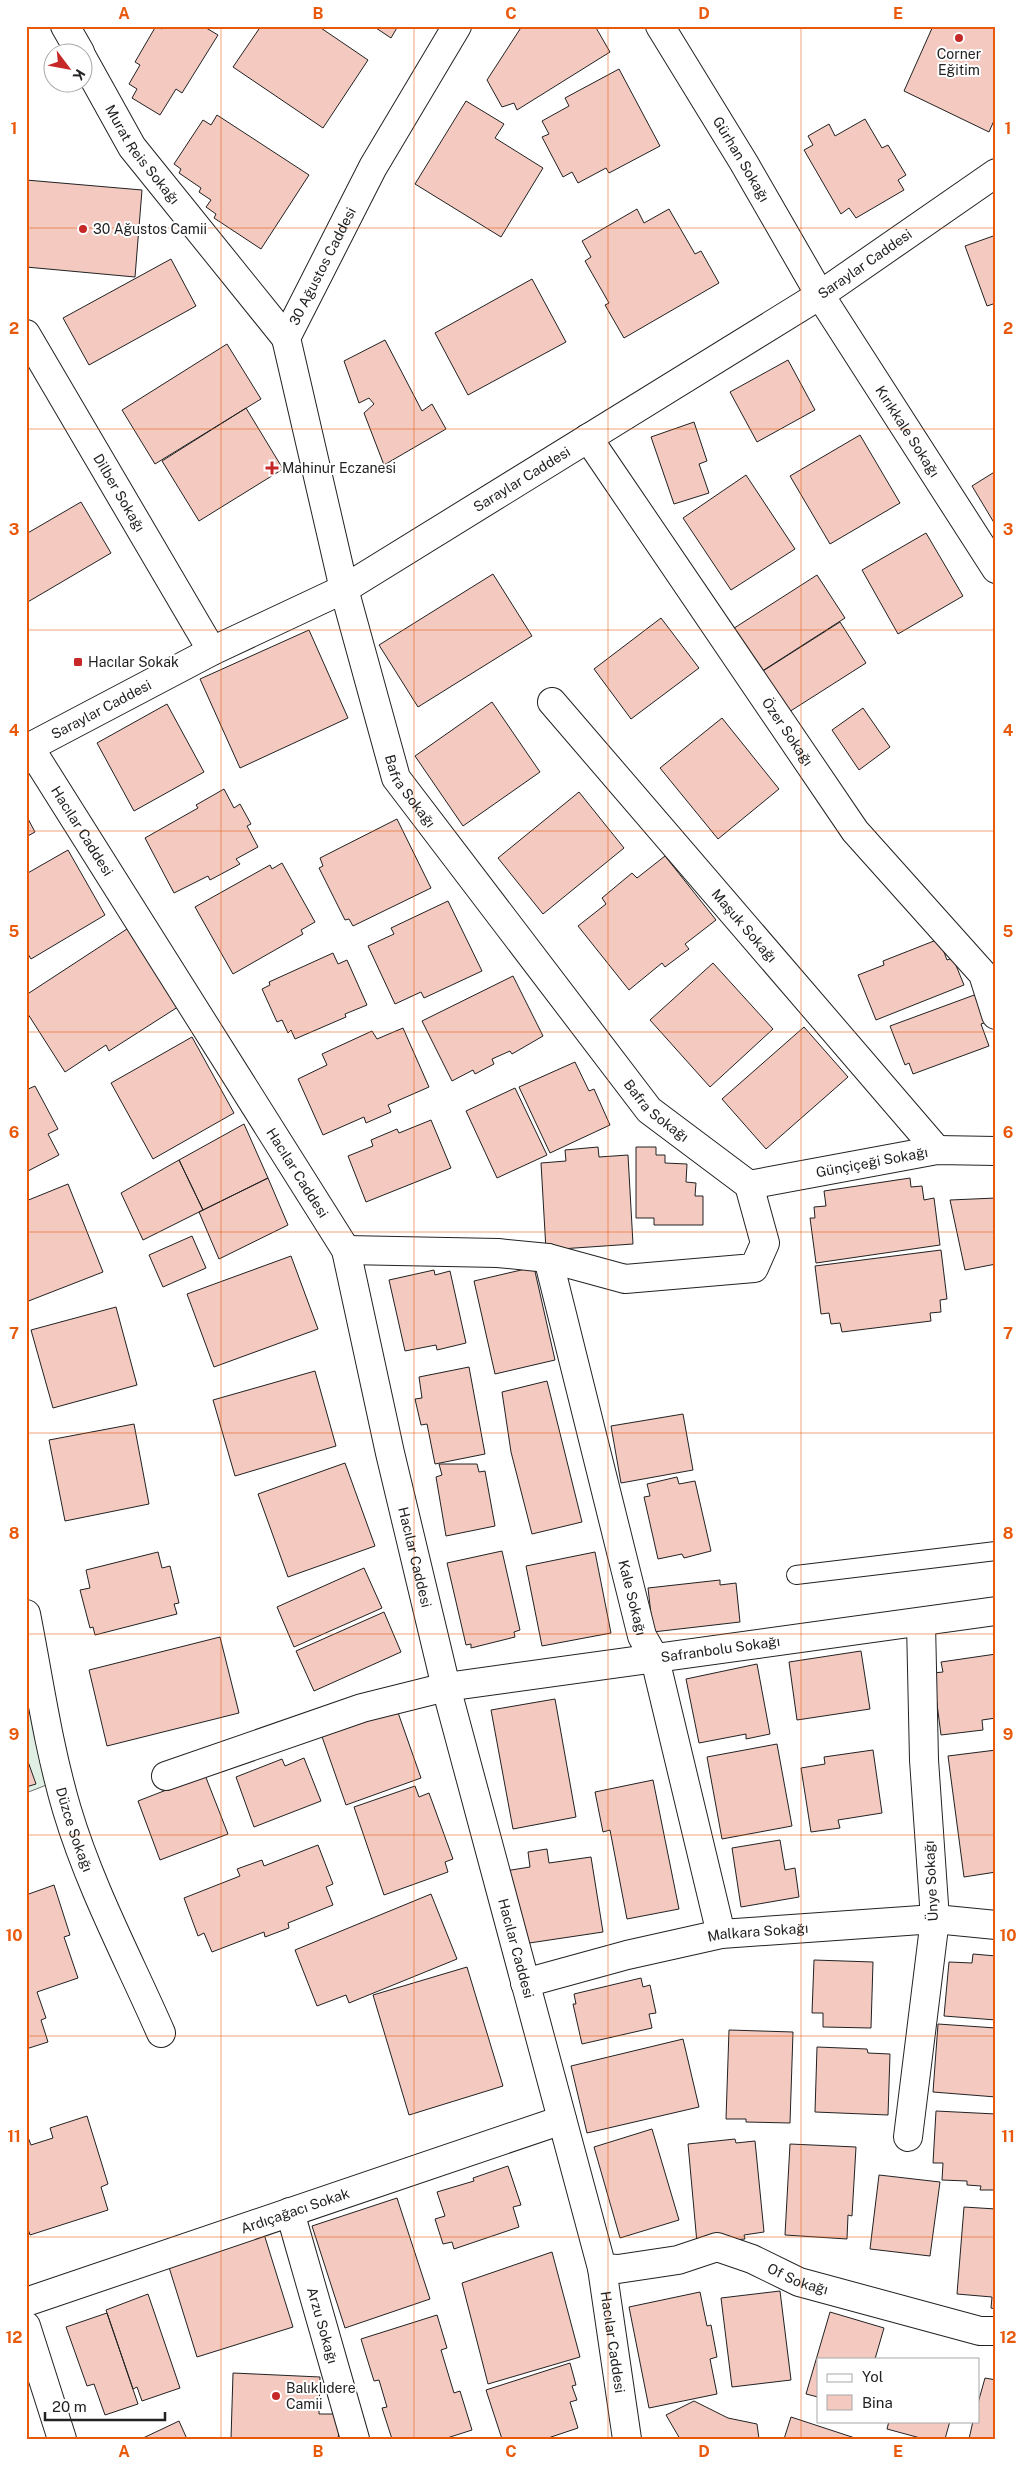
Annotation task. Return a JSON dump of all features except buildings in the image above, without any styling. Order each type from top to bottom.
[{"type":"street","points":[[66,26],[75,42]]},
{"type":"street","name":"30 Ağustos Caddesi","points":[[344,589],[286,338],[373,167],[457,26]]},
{"type":"street","name":"Gürhan Sokağı","points":[[660,26],[744,164],[820,295]]},
{"type":"street","name":"Murat Reis Sokağı","points":[[92,75],[132,147],[286,338]]},
{"type":"street","name":"Saraylar Caddesi","points":[[28,749],[212,651],[344,589],[820,295],[996,173]]},
{"type":"street","name":"Kırıkkale Sokağı","points":[[820,295],[996,569]]},
{"type":"street","name":"Dilber Sokağı","points":[[26,334],[212,651]]},
{"type":"street","name":"Özer Sokağı","points":[[588,438],[855,831],[983,974],[996,1015]]},
{"type":"street","name":"Bafra Sokağı","points":[[344,589],[396,778],[650,1110],[749,1185]]},
{"type":"street","name":"Maşuk Sokağı","points":[[552,702],[937,1150]]},
{"type":"street","name":"Hacılar Caddesi","points":[[28,749],[346,1250],[390,1453],[446,1687],[602,2268],[627,2439]]},
{"type":"street","name":"Günçiçeği Sokağı","points":[[749,1185],[937,1150],[996,1151]]},
{"type":"street","points":[[346,1250],[498,1253],[548,1258],[625,1280],[754,1268],[765,1243],[749,1185]]},
{"type":"street","name":"Kale Sokağı","points":[[548,1258],[642,1636],[655,1659],[721,1934]]},
{"type":"street","name":"Safranbolu Sokağı","points":[[166,1776],[362,1708],[446,1687],[996,1611]]},
{"type":"street","name":"Düzce Sokağı","points":[[26,1614],[45,1725],[67,1811],[90,1872],[161,2034]]},
{"type":"street","name":"Ünye Sokağı","points":[[908,2137],[935,1919],[924,1760],[920,1623]]},
{"type":"street","name":"Malkara Sokağı","points":[[525,1982],[627,1955],[721,1934],[935,1919],[996,1926]]},
{"type":"street","name":"Ardıçağacı Sokak","points":[[26,2302],[562,2120]]},
{"type":"street","name":"Arzu Sokağı","points":[[290,2212],[355,2439]]},
{"type":"street","name":"Of Sokağı","points":[[602,2268],[618,2269],[678,2260],[717,2247],[752,2259],[799,2282],[980,2331],[996,2332]]},
{"type":"street","points":[[26,2326],[62,2439]]},
{"type":"lane","points":[[796,1575],[996,1551]]},
{"type":"green space","points":[[26,1670],[49,1784],[26,1793]]},
{"type":"place","name":"Corner Eğitim","points":[[959,38]]},
{"type":"place","name":"30 Ağustos Camii","points":[[83,229]]},
{"type":"place","name":"Mahinur Eczanesi","points":[[272,468]]},
{"type":"place","name":"Hacılar Sokak","points":[[78,662]]},
{"type":"place","name":"Balıklıdere Camii","points":[[276,2396]]}]
